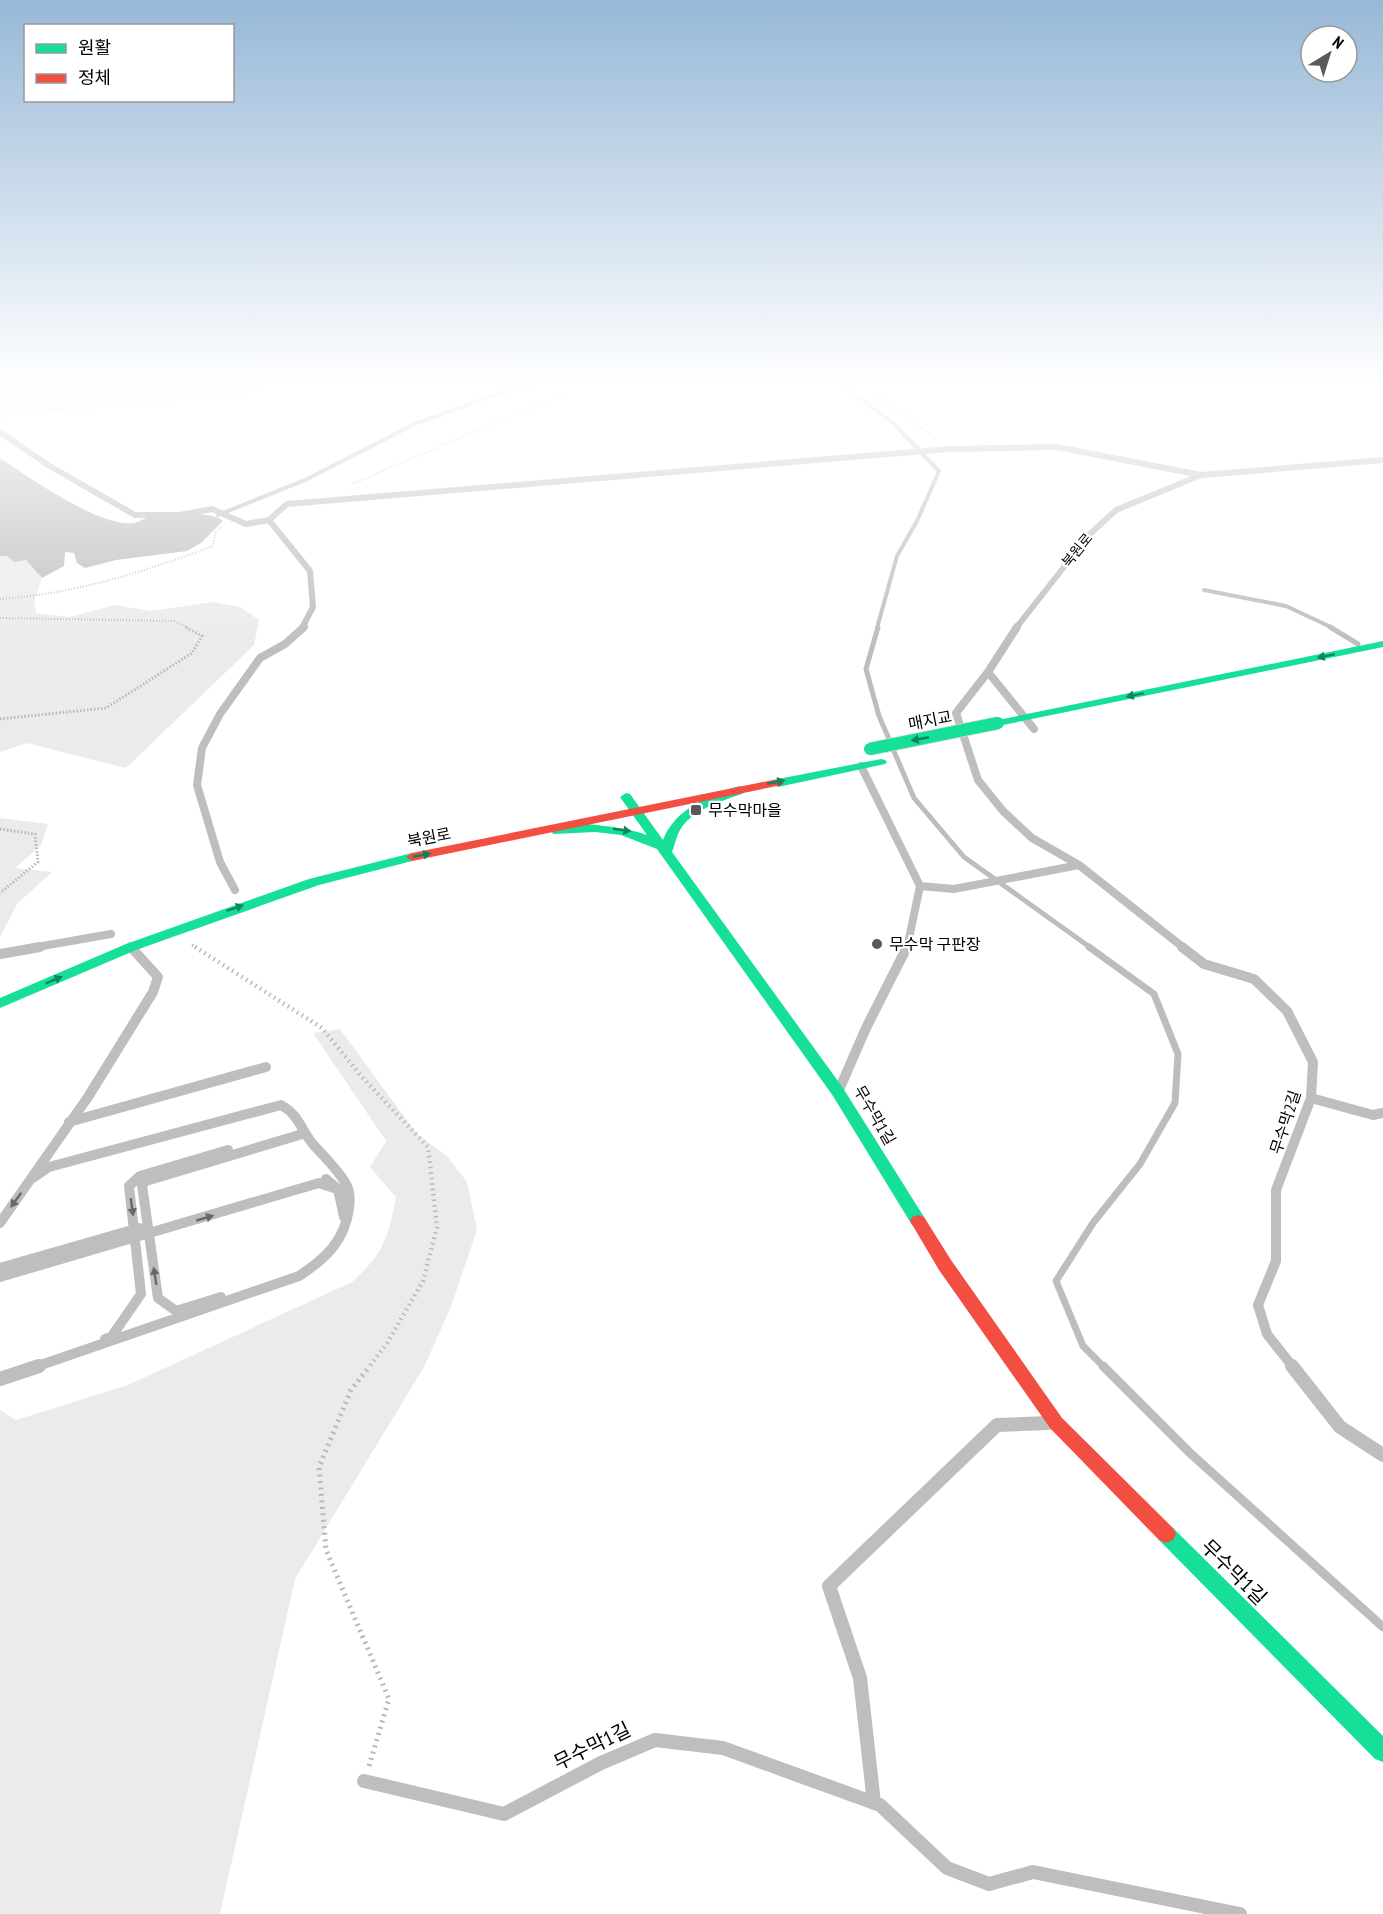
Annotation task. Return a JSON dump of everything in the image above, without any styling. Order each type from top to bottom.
[{"type":"main road","points":[[1002,729],[1024,718],[1383,644]]},
{"type":"main road","points":[[1002,729],[1034,729],[1383,657]]},
{"type":"main road","name":"매지교","points":[[864,750],[1002,729]]},
{"type":"main road","name":"매지교","points":[[916,754],[1002,729]]},
{"type":"main road","name":"북원로","points":[[0,1003],[131,946],[314,882],[402,859],[887,761]]},
{"type":"main road","points":[[667,851],[668,831],[677,820],[741,789]]},
{"type":"main road","points":[[627,797],[838,1092]]},
{"type":"main road","points":[[543,831],[627,829],[643,834],[667,851]]},
{"type":"main road","name":"북원로","points":[[382,850],[472,830]]},
{"type":"main road","points":[[230,892],[250,884]]},
{"type":"main road","points":[[59,958],[116,932]]},
{"type":"main road","name":"무수막1길","points":[[838,1092],[945,1265],[1056,1423],[1383,1751]]},
{"type":"lane","points":[[61,472],[135,515],[180,514],[212,509],[246,524],[269,520],[287,504],[666,472]]},
{"type":"lane","points":[[1187,472],[1201,475]]},
{"type":"lane","name":"북원로","points":[[988,672],[1020,622],[1090,534],[1116,510],[1201,475],[1227,472]]},
{"type":"lane","points":[[230,892],[197,785],[202,748],[220,714],[260,658],[285,644],[306,625],[313,607],[310,572],[269,520]]},
{"type":"lane","points":[[988,672],[1034,729]]},
{"type":"lane","name":"무수막2길","points":[[988,672],[956,713],[978,780],[1004,811],[1032,838],[1079,865],[1105,888],[1204,964],[1254,979],[1287,1011],[1313,1062],[1311,1098],[1276,1190],[1276,1261],[1258,1305],[1267,1334],[1340,1427],[1383,1455]]},
{"type":"lane","points":[[861,766],[920,886],[954,889],[1017,875],[1079,865]]},
{"type":"lane","name":"무수막1길","points":[[838,1092],[866,1028],[906,952],[920,886]]},
{"type":"lane","points":[[0,954],[116,932]]},
{"type":"lane","points":[[0,1223],[33,1178],[135,1025],[155,987],[158,978],[156,972],[131,946]]},
{"type":"lane","points":[[69,1122],[266,1067]]},
{"type":"lane","points":[[1311,1098],[1373,1115],[1383,1113]]},
{"type":"lane","points":[[0,1378],[299,1276],[328,1255],[338,1243],[349,1215],[350,1191],[337,1170],[303,1132],[294,1112],[281,1105],[49,1167],[33,1178]]},
{"type":"lane","points":[[33,1178],[276,1111],[289,1114],[298,1132],[350,1191]]},
{"type":"lane","points":[[298,1132],[146,1181],[142,1190],[158,1298],[176,1311],[298,1271],[312,1262],[332,1242],[340,1229],[344,1216],[338,1189],[327,1179]]},
{"type":"lane","points":[[0,1378],[112,1336],[141,1294],[129,1185],[134,1180],[298,1132]]},
{"type":"lane","points":[[0,1277],[148,1230],[319,1183],[338,1189]]},
{"type":"lane","points":[[0,1268],[135,1234]]},
{"type":"lane","points":[[874,1803],[860,1678],[829,1586],[997,1425],[1056,1423]]},
{"type":"lane","name":"무수막1길","points":[[364,1781],[504,1814],[601,1763],[655,1740],[723,1748],[880,1805],[947,1868],[989,1884],[1033,1872],[1240,1914]]},
{"type":"path","points":[[343,488],[380,472]]},
{"type":"path","points":[[0,599],[32,598],[163,566],[213,546],[216,532],[234,518]]},
{"type":"path","points":[[0,618],[174,621],[202,636],[192,653],[106,708],[0,719]]},
{"type":"path","points":[[0,829],[35,834],[38,861],[0,893]]},
{"type":"path","points":[[172,932],[322,1028],[361,1076],[428,1147],[437,1227],[423,1281],[387,1344],[351,1390],[319,1467],[326,1550],[389,1699],[364,1781]]},
{"type":"shaded area","points":[[0,472],[22,472],[84,510],[120,522],[134,523],[147,518],[187,514],[209,515],[223,521],[201,543],[187,551],[116,560],[85,568],[77,563],[74,553],[65,552],[64,566],[42,578],[26,560],[14,562],[7,556],[0,556]]},
{"type":"shaded area","points":[[0,556],[7,556],[14,562],[26,560],[42,578],[34,601],[36,613],[69,617],[115,605],[151,611],[213,602],[240,607],[259,620],[254,645],[126,768],[27,743],[0,752]]},
{"type":"shaded area","points":[[0,818],[48,824],[41,845],[15,868],[52,872],[17,904],[0,937]]},
{"type":"shaded area","points":[[340,1029],[417,1134],[447,1156],[467,1182],[477,1230],[450,1309],[424,1367],[295,1579],[220,1914],[0,1914],[0,1410],[16,1420],[128,1385],[352,1282],[363,1272],[383,1244],[396,1197],[370,1167],[386,1141],[313,1033]]},
{"type":"waterway","points":[[218,515],[320,472]]},
{"type":"waterway","points":[[877,628],[897,556],[917,521],[938,472]]},
{"type":"waterway","points":[[1204,590],[1286,606],[1333,628]]},
{"type":"waterway","points":[[878,627],[866,669],[879,716],[889,739]]},
{"type":"waterway","points":[[1330,627],[1358,644]]},
{"type":"waterway","points":[[893,749],[914,798],[964,857],[1091,948]]},
{"type":"waterway","points":[[1089,947],[1154,994],[1178,1054],[1175,1103],[1140,1164],[1093,1223],[1056,1281],[1083,1346],[1190,1453],[1383,1627]]},
{"type":"traffic: fast","points":[[998,723],[1383,644]]},
{"type":"traffic: fast","points":[[870,749],[998,723]]},
{"type":"traffic: fast","points":[[778,783],[881,762]]},
{"type":"traffic: fast","points":[[667,851],[675,827],[683,818],[704,805],[740,790]]},
{"type":"traffic: fast","points":[[626,797],[838,1092],[918,1221]]},
{"type":"traffic: fast","points":[[554,830],[608,829],[634,834],[659,846]]},
{"type":"traffic: fast","points":[[0,1003],[131,947],[314,882],[412,857]]},
{"type":"traffic: fast","points":[[1166,1534],[1383,1751]]},
{"type":"traffic: jam","points":[[412,857],[778,783]]},
{"type":"traffic: jam","points":[[918,1221],[945,1265],[1056,1423],[1166,1534]]},
{"type":"place","name":"무수막마을","points":[[696,810]]},
{"type":"place","name":"무수막 구판장","points":[[877,944]]}]
